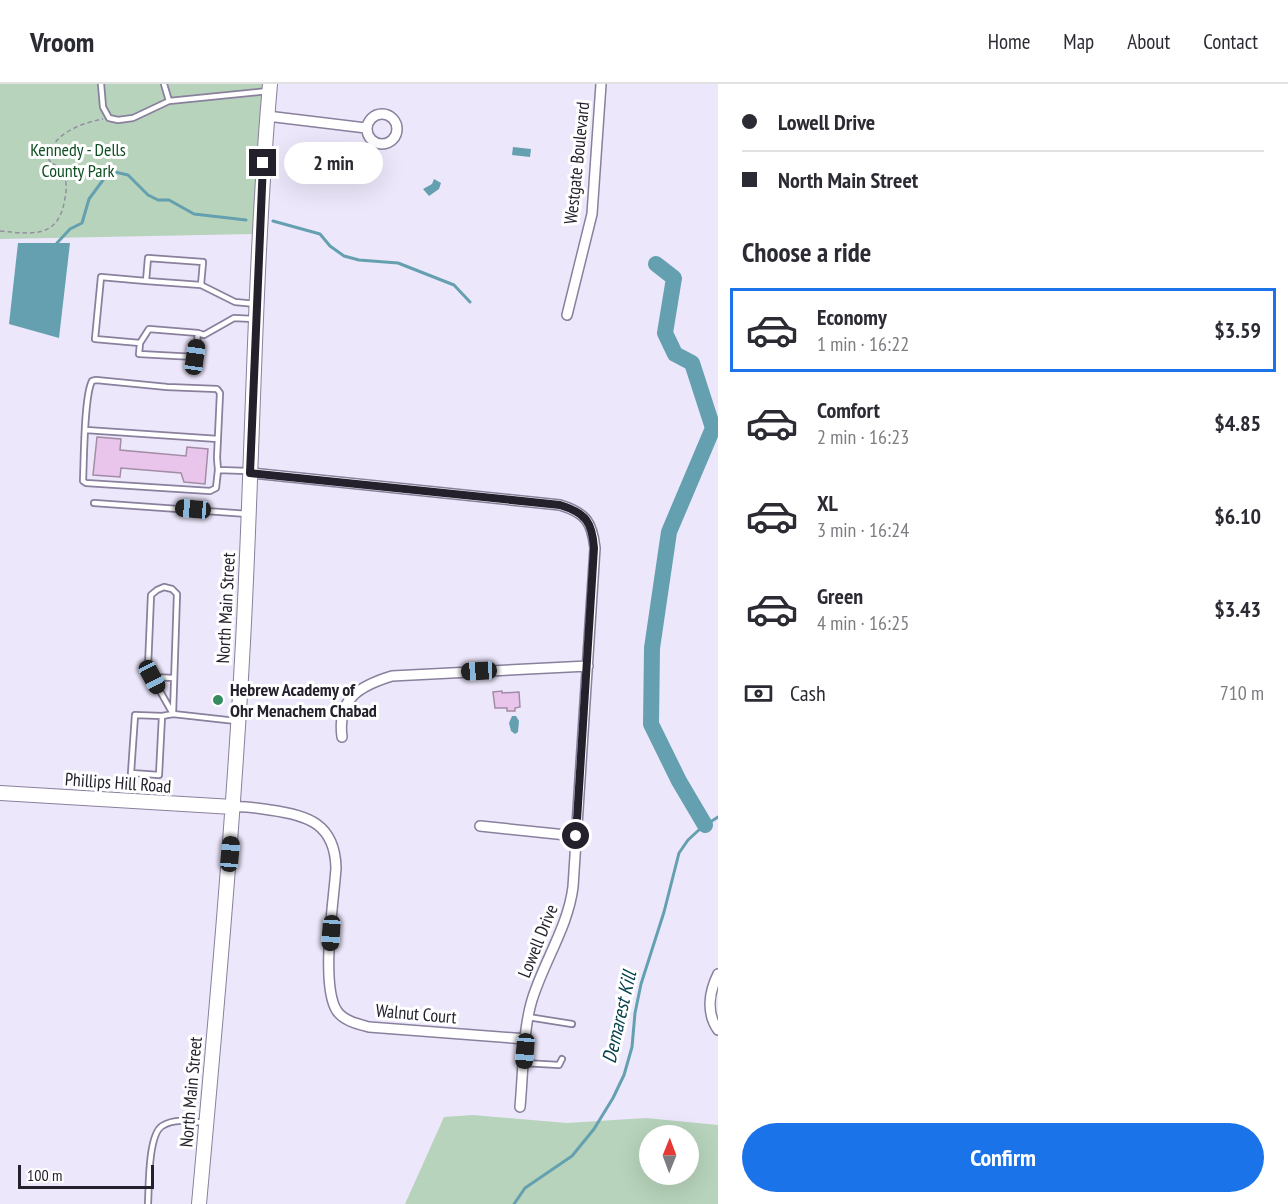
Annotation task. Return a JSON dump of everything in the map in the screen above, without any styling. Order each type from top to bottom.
[{"type":"street","name":"Westgate Boulevard","points":[[567,315],[592,214],[601,84]]},
{"type":"street","name":"North Main Street","points":[[200,1204],[233,807],[251,472],[261,186],[270,87]]},
{"type":"street","points":[[267,116],[366,128]]},
{"type":"street","name":"Lowell Drive","points":[[251,472],[560,505],[575,510],[586,519],[593,532],[588,666],[571,904],[538,981],[528,1017],[520,1107]]},
{"type":"street","points":[[342,736],[340,723],[342,710],[347,701],[360,689],[392,676],[588,666]]},
{"type":"street","name":"Phillips Hill Road","points":[[0,793],[233,807]]},
{"type":"street","name":"Walnut Court","points":[[233,807],[250,807],[298,814],[317,823],[330,840],[335,854],[336,868],[328,976],[330,994],[337,1011],[351,1022],[369,1027],[526,1039]]},
{"type":"street","points":[[480,826],[576,836]]},
{"type":"street","points":[[718,974],[710,995],[710,1007],[712,1019],[718,1030]]},
{"type":"lane","points":[[102,84],[104,107],[109,118],[118,120],[133,118],[169,101],[270,87]]},
{"type":"lane","points":[[164,84],[169,101]]},
{"type":"lane","points":[[146,281],[148,258],[203,262],[201,285]]},
{"type":"lane","points":[[140,343],[95,339],[101,277],[201,285],[235,302],[257,304]]},
{"type":"lane","points":[[198,333],[195,357],[139,354],[140,343],[149,329],[198,333],[204,335],[234,318],[256,319]]},
{"type":"lane","points":[[92,381],[217,389],[220,393],[218,439],[216,488],[210,491],[83,481],[89,387],[92,381]]},
{"type":"lane","points":[[86,430],[218,439]]},
{"type":"lane","points":[[218,470],[251,472]]},
{"type":"lane","points":[[94,503],[248,514]]},
{"type":"lane","points":[[164,587],[172,589],[177,594],[173,714],[148,667],[151,595],[164,587]]},
{"type":"lane","points":[[152,677],[174,678]]},
{"type":"lane","points":[[162,716],[159,775],[131,773],[135,715],[173,714],[238,721]]},
{"type":"lane","points":[[528,1017],[572,1024]]},
{"type":"lane","points":[[524,1063],[560,1065],[562,1059]]},
{"type":"lane","points":[[148,1204],[155,1134],[161,1126],[176,1121],[207,1123]]},
{"type":"path","points":[[0,231],[36,234],[52,228],[63,211],[66,181],[61,169],[52,165],[48,158],[49,148],[67,132],[87,122],[109,118]]},
{"type":"green space","name":"Kennedy - Dells County Park","points":[[0,84],[268,84],[253,234],[0,239]]},
{"type":"green space","points":[[473,1115],[567,1123],[646,1118],[718,1125],[718,1204],[405,1204],[444,1117]]},
{"type":"water","points":[[513,147],[531,149],[530,157],[512,155]]},
{"type":"water","points":[[434,179],[441,183],[439,189],[429,196],[423,189],[432,184]]},
{"type":"water","points":[[18,243],[70,243],[59,338],[9,324]]},
{"type":"water","points":[[512,716],[516,716],[519,721],[518,732],[515,734],[511,731],[509,723]]},
{"type":"building","points":[[97,437],[121,439],[120,450],[186,456],[187,447],[208,449],[205,484],[184,482],[181,473],[121,468],[120,477],[93,475]]},
{"type":"building","points":[[502,691],[502,693],[519,692],[520,707],[515,708],[515,711],[495,708],[493,692]]},
{"type":"waterway","points":[[57,243],[70,229],[82,223],[89,199],[106,176],[115,172],[128,175],[148,195],[158,200],[169,200],[194,214],[246,220]]},
{"type":"waterway","points":[[273,221],[320,234],[330,246],[344,256],[359,260],[398,263],[454,285],[470,302]]},
{"type":"waterway","points":[[656,264],[674,278],[665,333],[675,354],[692,363],[713,428],[669,532],[652,648],[651,724],[679,781],[705,825]]},
{"type":"waterway","name":"Demarest Kill","points":[[514,1204],[525,1188],[572,1156],[594,1129],[613,1098],[624,1075],[632,1047],[635,1013],[641,984],[664,912],[679,853],[688,840],[718,817]]},
{"type":"place","name":"Hebrew Academy of Ohr Menachem Chabad","points":[[218,700]]},
{"type":"route","points":[[263,163],[250,473],[560,505],[575,510],[586,519],[593,532],[588,666],[576,836]]}]
